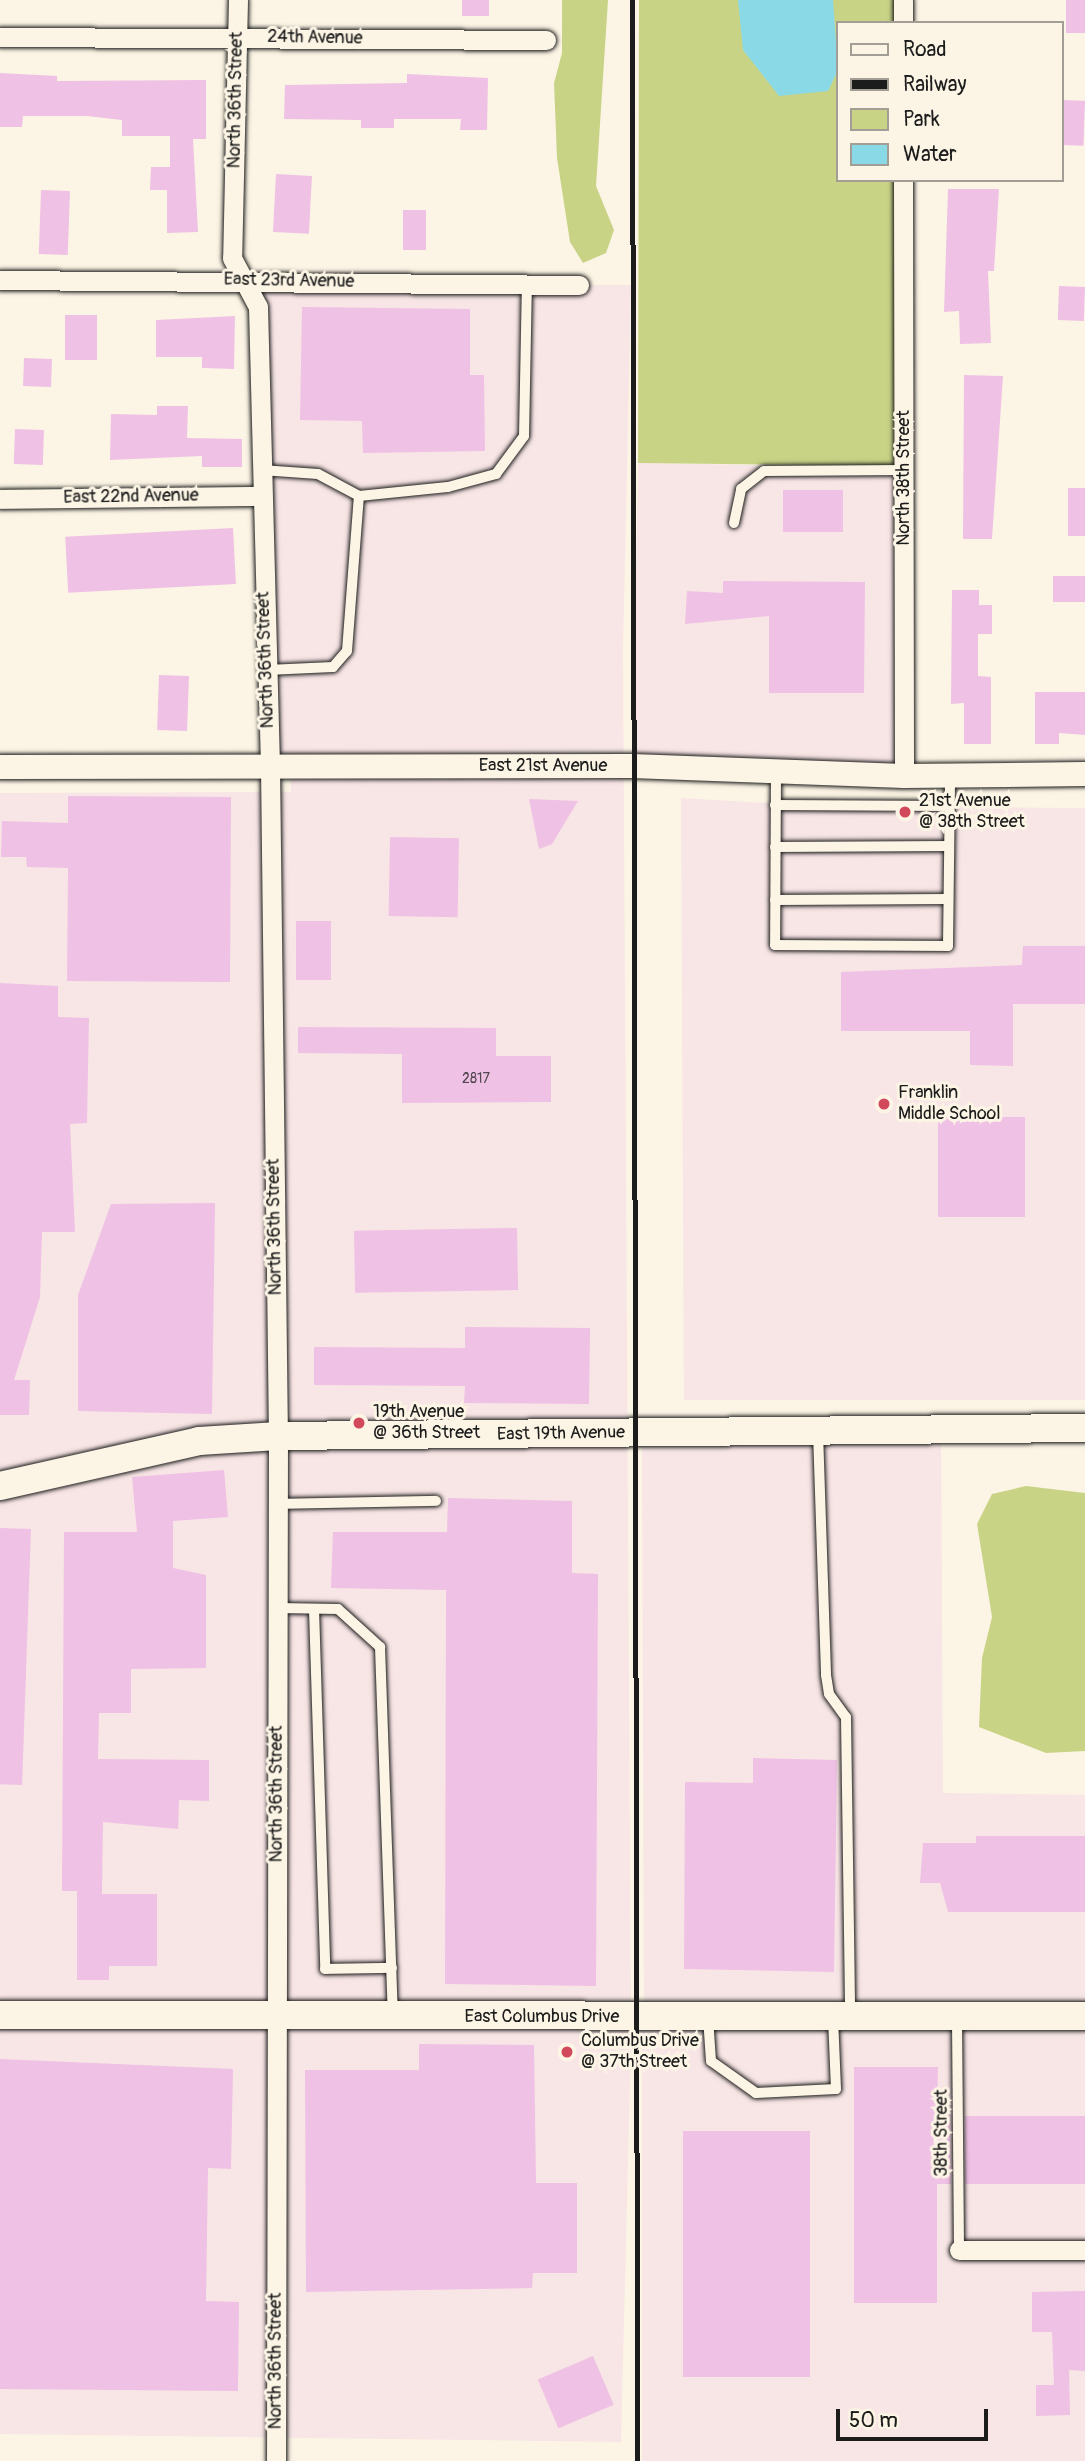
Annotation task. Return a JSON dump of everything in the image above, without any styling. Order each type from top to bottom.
[{"type":"main road","name":"East 19th Avenue","points":[[0,1486],[199,1441],[278,1436],[1085,1427]]},
{"type":"main road","name":"East Columbus Drive","points":[[0,2015],[1085,2016]]},
{"type":"street","name":"North 36th Street","points":[[238,0],[232,258],[258,307],[270,766],[278,1436],[276,2461]]},
{"type":"street","points":[[903,0],[903,21]]},
{"type":"street","name":"24th Avenue","points":[[0,37],[546,40]]},
{"type":"street","name":"North 38th Street","points":[[903,182],[904,776]]},
{"type":"street","name":"East 23rd Avenue","points":[[0,280],[579,285]]},
{"type":"street","name":"East 22nd Avenue","points":[[0,499],[261,496]]},
{"type":"street","name":"East 21st Avenue","points":[[0,767],[270,766],[776,771],[904,776],[1085,774]]},
{"type":"street","points":[[959,2250],[1085,2250]]},
{"type":"lane","points":[[261,470],[318,474],[359,496],[449,487],[496,474],[524,436],[527,284]]},
{"type":"lane","points":[[734,523],[741,489],[764,471],[904,470]]},
{"type":"lane","points":[[267,670],[333,667],[347,651],[359,496]]},
{"type":"lane","points":[[776,771],[775,946],[948,946],[950,775]]},
{"type":"lane","points":[[775,806],[949,806]]},
{"type":"lane","points":[[775,847],[949,846]]},
{"type":"lane","points":[[775,900],[948,900]]},
{"type":"lane","points":[[708,2016],[710,2061],[756,2093],[836,2089],[841,2016],[846,1717],[829,1694],[826,1675],[817,1429]]},
{"type":"lane","points":[[278,1504],[436,1501]]},
{"type":"lane","points":[[278,1608],[338,1609],[380,1647],[394,2017]]},
{"type":"lane","points":[[314,1609],[325,1969],[392,1968]]},
{"type":"lane","name":"38th Street","points":[[957,2016],[959,2250]]},
{"type":"shaded area","points":[[265,285],[631,285],[623,649],[631,2041],[621,2442],[0,2434],[0,793],[291,792],[290,757],[276,757]]},
{"type":"shaded area","points":[[638,463],[899,468],[894,765],[633,760]]},
{"type":"shaded area","name":"Franklin Middle School","points":[[681,798],[816,806],[1085,808],[1085,1400],[684,1400]]},
{"type":"shaded area","points":[[941,1432],[943,1793],[1085,1795],[1085,2010],[644,2011],[642,1434]]},
{"type":"shaded area","points":[[642,2016],[1085,2016],[1085,2461],[642,2461]]},
{"type":"green space","points":[[562,0],[608,0],[596,186],[614,230],[606,253],[583,263],[570,242],[557,158],[554,83],[562,53]]},
{"type":"green space","points":[[639,0],[900,0],[900,21],[836,21],[836,182],[898,182],[899,466],[638,463]]},
{"type":"green space","points":[[1026,1486],[1085,1493],[1085,1751],[1046,1753],[979,1727],[982,1658],[992,1617],[977,1524],[992,1494]]},
{"type":"water","points":[[738,0],[833,0],[836,74],[828,91],[779,96],[743,50]]},
{"type":"building","points":[[462,0],[489,0],[489,16],[462,16]]},
{"type":"building","points":[[1066,0],[1085,0],[1085,33],[1066,33]]},
{"type":"building","points":[[0,73],[57,76],[57,81],[206,80],[206,139],[193,139],[198,232],[167,233],[167,190],[150,190],[151,167],[170,167],[170,136],[122,136],[122,120],[87,116],[23,116],[22,127],[0,127]]},
{"type":"building","points":[[407,74],[488,78],[487,130],[460,130],[461,119],[394,119],[394,128],[361,128],[361,120],[284,119],[285,85],[407,83]]},
{"type":"building","points":[[1064,100],[1085,101],[1083,146],[1064,145]]},
{"type":"building","points":[[276,174],[312,176],[309,234],[273,232]]},
{"type":"building","points":[[948,189],[999,189],[994,271],[988,271],[991,343],[960,344],[959,311],[944,312]]},
{"type":"building","points":[[41,190],[70,191],[68,255],[39,254]]},
{"type":"building","points":[[403,210],[426,210],[426,250],[403,250]]},
{"type":"building","points":[[1059,286],[1085,287],[1084,321],[1058,320]]},
{"type":"building","points":[[302,307],[470,309],[470,375],[484,375],[485,451],[363,453],[362,421],[300,420]]},
{"type":"building","points":[[65,315],[97,315],[97,360],[65,360]]},
{"type":"building","points":[[235,316],[234,369],[202,368],[202,357],[156,357],[156,320]]},
{"type":"building","points":[[24,358],[52,359],[51,387],[23,386]]},
{"type":"building","points":[[964,375],[1003,376],[992,539],[963,539]]},
{"type":"building","points":[[157,406],[188,406],[187,438],[242,439],[242,467],[202,467],[202,456],[110,460],[111,414],[157,415]]},
{"type":"building","points":[[15,429],[44,430],[43,465],[14,464]]},
{"type":"building","points":[[1068,488],[1085,488],[1085,536],[1068,536]]},
{"type":"building","points":[[783,490],[843,490],[843,532],[783,532]]},
{"type":"building","points":[[233,528],[236,584],[68,593],[65,537]]},
{"type":"building","points":[[1053,576],[1085,576],[1085,602],[1053,602]]},
{"type":"building","points":[[723,581],[865,582],[864,693],[769,693],[769,616],[685,624],[687,591],[723,593]]},
{"type":"building","points":[[952,590],[979,590],[979,605],[992,605],[992,634],[978,634],[978,676],[991,677],[991,744],[964,744],[964,703],[951,704]]},
{"type":"building","points":[[159,675],[189,676],[187,731],[157,730]]},
{"type":"building","points":[[1035,692],[1085,692],[1085,735],[1059,733],[1059,744],[1035,744]]},
{"type":"building","points":[[68,796],[231,797],[230,982],[67,981],[68,868],[27,867],[26,857],[1,857],[2,821],[68,823]]},
{"type":"building","points":[[529,799],[578,801],[552,844],[539,849]]},
{"type":"building","points":[[390,837],[459,838],[458,917],[389,916]]},
{"type":"building","points":[[296,921],[331,921],[331,980],[296,980]]},
{"type":"building","points":[[1023,946],[1085,946],[1085,1004],[1013,1004],[1013,1066],[970,1065],[970,1031],[841,1031],[841,972],[1022,965]]},
{"type":"building","points":[[0,983],[58,986],[58,1017],[89,1018],[87,1123],[70,1124],[75,1232],[42,1232],[40,1297],[14,1380],[30,1380],[29,1415],[0,1415]]},
{"type":"building","points":[[298,1027],[496,1028],[496,1056],[551,1056],[551,1102],[402,1103],[402,1054],[298,1053]]},
{"type":"building","points":[[938,1117],[1025,1117],[1025,1217],[938,1217]]},
{"type":"building","points":[[215,1203],[212,1414],[78,1411],[78,1295],[111,1204]]},
{"type":"building","points":[[517,1228],[518,1290],[355,1293],[354,1231]]},
{"type":"building","points":[[465,1327],[590,1328],[589,1404],[464,1403],[465,1386],[314,1385],[314,1347],[465,1348]]},
{"type":"building","points":[[224,1470],[228,1517],[173,1521],[173,1568],[206,1575],[206,1668],[131,1669],[131,1713],[99,1713],[98,1759],[209,1760],[209,1801],[179,1800],[178,1829],[103,1822],[102,1894],[157,1894],[157,1966],[109,1966],[109,1980],[77,1980],[77,1891],[62,1891],[64,1532],[137,1532],[132,1477]]},
{"type":"building","points":[[448,1498],[572,1501],[572,1573],[598,1574],[596,1986],[445,1984],[446,1590],[331,1588],[333,1532],[447,1532]]},
{"type":"building","points":[[0,1528],[31,1529],[22,1785],[0,1784]]},
{"type":"building","points":[[753,1758],[837,1760],[834,1972],[684,1969],[685,1782],[753,1783]]},
{"type":"building","points":[[976,1836],[1085,1836],[1085,1912],[948,1912],[940,1883],[920,1883],[923,1843],[976,1843]]},
{"type":"building","points":[[419,2044],[534,2045],[536,2183],[577,2183],[577,2273],[533,2273],[532,2288],[306,2292],[305,2070],[419,2070]]},
{"type":"building","points":[[0,2059],[233,2069],[231,2169],[208,2168],[206,2301],[239,2302],[238,2391],[0,2389]]},
{"type":"building","points":[[854,2067],[938,2067],[937,2115],[950,2115],[951,2184],[937,2184],[937,2303],[854,2303]]},
{"type":"building","points":[[965,2116],[1085,2116],[1085,2184],[965,2184]]},
{"type":"building","points":[[683,2131],[810,2131],[810,2377],[683,2377]]},
{"type":"building","points":[[1085,2291],[1085,2371],[1069,2370],[1070,2415],[1036,2416],[1036,2385],[1054,2385],[1052,2332],[1032,2332],[1032,2292]]},
{"type":"building","points":[[593,2356],[614,2405],[558,2428],[538,2379]]},
{"type":"railway","points":[[632,0],[637,2461]]},
{"type":"place","name":"21st Avenue @ 38th Street","points":[[905,812]]},
{"type":"place","name":"Franklin Middle School","points":[[884,1104]]},
{"type":"place","name":"19th Avenue @ 36th Street","points":[[359,1423]]},
{"type":"place","name":"Columbus Drive @ 37th Street","points":[[567,2052]]}]
